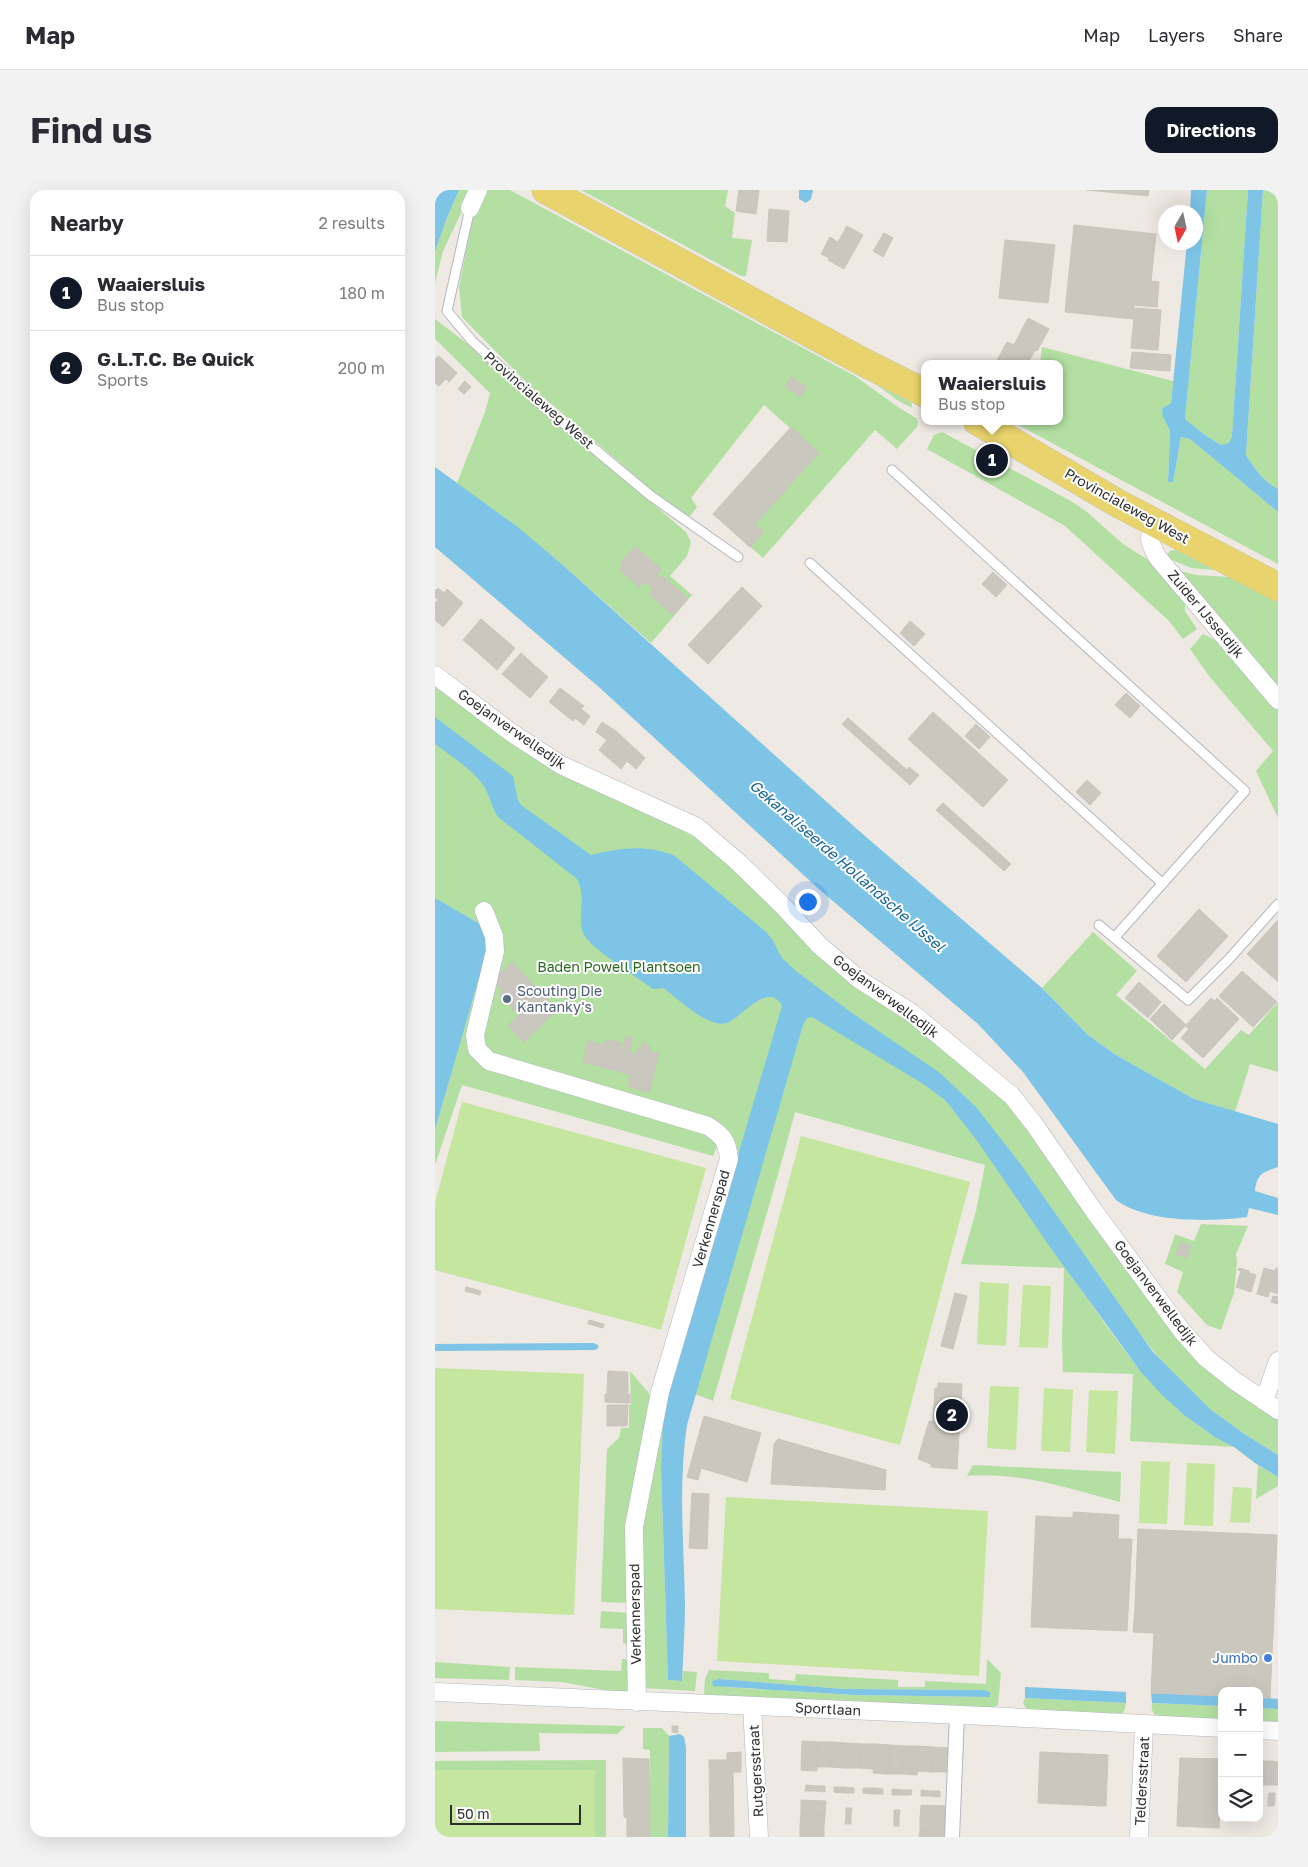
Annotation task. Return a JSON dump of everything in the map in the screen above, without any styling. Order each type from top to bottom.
[{"type":"main road","points":[[546,190],[865,363],[921,391]]},
{"type":"main road","name":"Provincialeweg West","points":[[984,425],[1119,504],[1278,587]]},
{"type":"street","name":"Provincialeweg West","points":[[470,208],[478,190]]},
{"type":"street","name":"Zuider IJsseldijk","points":[[1155,523],[1149,535],[1151,547],[1158,558],[1278,700]]},
{"type":"street","name":"Goejanverwelledijk","points":[[435,675],[561,766],[697,827],[745,869],[820,946],[860,980],[912,1014],[1012,1096],[1182,1331],[1207,1358],[1235,1381],[1271,1406],[1278,1361]]},
{"type":"street","name":"Verkennerspad","points":[[484,911],[495,936],[495,951],[475,1035],[477,1049],[489,1060],[708,1126],[719,1134],[727,1144],[729,1159],[660,1392],[633,1527],[637,1702]]},
{"type":"street","name":"Sportlaan","points":[[435,1692],[1218,1728]]},
{"type":"street","name":"Rutgersstraat","points":[[752,1706],[759,1837]]},
{"type":"street","points":[[951,1837],[957,1715]]},
{"type":"street","name":"Teldersstraat","points":[[1139,1837],[1144,1725]]},
{"type":"street","points":[[1263,1730],[1278,1731]]},
{"type":"lane","name":"Provincialeweg West","points":[[470,208],[447,311],[472,341],[543,408],[651,496],[738,557]]},
{"type":"lane","points":[[892,470],[1245,791],[1114,938]]},
{"type":"lane","points":[[810,564],[1162,883]]},
{"type":"lane","points":[[1099,925],[1188,1000],[1229,959],[1278,904]]},
{"type":"green space","points":[[459,190],[472,190],[443,251],[435,283],[435,252]]},
{"type":"green space","points":[[481,190],[510,190],[855,376],[916,418],[918,422],[917,427],[897,449],[875,430],[763,558],[739,537],[816,451],[764,405],[691,498],[697,507],[687,520],[528,384],[462,317],[459,287],[473,216]]},
{"type":"green space","points":[[581,190],[728,190],[725,206],[735,213],[732,238],[752,240],[746,276],[741,276]]},
{"type":"green space","points":[[1207,190],[1248,190],[1232,436],[1229,443],[1221,445],[1185,419],[1201,250],[1203,250]]},
{"type":"green space","points":[[1263,190],[1278,190],[1278,489],[1264,479],[1246,455]]},
{"type":"green space","points":[[435,319],[491,362],[520,391],[686,532],[691,542],[687,556],[670,576],[692,595],[651,643],[565,567],[457,483],[485,412],[490,393],[435,339]]},
{"type":"green space","points":[[1042,347],[1173,381],[1171,403],[1163,417],[1170,431],[1168,481],[1173,481],[1181,437],[1190,439],[1278,512],[1278,564],[1018,425],[1063,425],[1063,360],[1040,360]]},
{"type":"green space","points":[[869,379],[911,400],[912,408],[897,400]]},
{"type":"green space","points":[[942,432],[1071,501],[1087,512],[1123,544],[1150,561],[1185,603],[1185,611],[1197,629],[1183,639],[1169,621],[1065,526],[927,449],[934,435]]},
{"type":"green space","points":[[1179,549],[1227,571],[1191,568],[1165,557],[1170,551]]},
{"type":"green space","points":[[1180,571],[1196,575],[1231,577],[1278,602],[1278,691]]},
{"type":"green space","points":[[1203,634],[1231,648],[1278,706],[1278,818],[1256,771],[1273,751],[1209,676],[1190,649]]},
{"type":"green space","name":"Baden Powell Plantsoen","points":[[435,681],[663,820],[705,843],[991,1081],[1160,1304],[1278,1415],[1278,1455],[1219,1416],[1176,1377],[1145,1340],[1089,1261],[1064,1266],[1119,1343],[1159,1391],[1182,1413],[1234,1447],[1130,1441],[1133,1374],[1063,1372],[1064,1268],[961,1264],[976,1211],[985,1165],[795,1112],[713,1401],[695,1394],[781,1099],[748,1156],[717,1147],[713,1156],[462,1085],[435,1165],[435,1130],[452,1071],[435,909]]},
{"type":"green space","points":[[1093,932],[1137,971],[1116,995],[1205,1069],[1241,1030],[1249,1035],[1278,1002],[1278,1072],[1250,1064],[1235,1112],[1194,1099],[1116,1055],[1088,1035],[1042,988]]},
{"type":"green space","points":[[462,1102],[706,1168],[661,1330],[435,1270],[435,1203]]},
{"type":"green space","points":[[801,1136],[970,1182],[900,1445],[730,1399]]},
{"type":"green space","points":[[1201,1224],[1248,1226],[1236,1254],[1234,1293],[1221,1330],[1207,1325],[1177,1292],[1183,1272],[1165,1264],[1175,1234],[1194,1241]]},
{"type":"green space","points":[[980,1282],[1009,1284],[1006,1346],[977,1344]]},
{"type":"green space","points":[[1023,1285],[1051,1286],[1048,1348],[1019,1347]]},
{"type":"green space","points":[[435,1368],[584,1374],[574,1615],[435,1609]]},
{"type":"green space","points":[[630,1371],[648,1392],[655,1404],[631,1603],[601,1602],[607,1449],[619,1438],[621,1428],[629,1428],[629,1405],[631,1405]]},
{"type":"green space","points":[[990,1386],[1019,1387],[1016,1450],[987,1448]]},
{"type":"green space","points":[[1044,1388],[1073,1390],[1070,1452],[1041,1451]]},
{"type":"green space","points":[[1089,1390],[1118,1391],[1115,1454],[1086,1452]]},
{"type":"green space","points":[[666,1404],[661,1467],[668,1680],[682,1681],[683,1671],[697,1672],[695,1691],[643,1688],[635,1545]]},
{"type":"green space","points":[[1141,1461],[1170,1462],[1167,1524],[1139,1523]]},
{"type":"green space","points":[[1187,1463],[1215,1464],[1213,1526],[1184,1525]]},
{"type":"green space","points":[[973,1465],[1121,1472],[1120,1502],[1044,1482],[1006,1476],[967,1476]]},
{"type":"green space","points":[[1258,1465],[1278,1477],[1278,1486],[1256,1499]]},
{"type":"green space","points":[[1233,1487],[1252,1488],[1250,1523],[1230,1522]]},
{"type":"green space","points":[[726,1497],[988,1511],[979,1676],[717,1661]]},
{"type":"green space","points":[[601,1611],[630,1613],[627,1644],[623,1643],[623,1629],[600,1628]]},
{"type":"green space","points":[[622,1659],[626,1659],[630,1664],[628,1691],[621,1693],[562,1682],[515,1680],[515,1667],[621,1671]]},
{"type":"green space","points":[[987,1659],[1001,1673],[998,1705],[989,1710],[704,1695],[705,1679],[709,1670],[769,1673],[769,1679],[795,1681],[796,1674],[898,1680],[898,1687],[925,1687],[925,1681],[986,1684]],"holes":[[[719,1679],[844,1689],[984,1690],[989,1697],[854,1695],[725,1687],[712,1681]]]},
{"type":"green space","points":[[435,1662],[510,1667],[509,1680],[435,1678]]},
{"type":"green space","points":[[1025,1698],[1126,1703],[1124,1711],[1117,1716],[1034,1712],[1026,1708],[1023,1703]]},
{"type":"green space","points":[[1152,1703],[1218,1706],[1218,1720],[1161,1718],[1156,1716]]},
{"type":"green space","points":[[1263,1708],[1278,1709],[1278,1722],[1263,1721]]},
{"type":"green space","points":[[435,1721],[626,1726],[617,1734],[539,1733],[540,1751],[435,1752]]},
{"type":"green space","points":[[643,1728],[662,1728],[669,1736],[668,1837],[650,1837],[650,1750],[643,1749]]},
{"type":"green space","points":[[606,1760],[606,1837],[435,1837],[435,1761]]},
{"type":"green space","points":[[435,1770],[595,1770],[595,1837],[435,1837]]},
{"type":"water","points":[[435,190],[459,190],[435,252]]},
{"type":"water","points":[[799,190],[813,190],[811,199],[806,203],[799,199]]},
{"type":"water","points":[[1191,190],[1207,190],[1203,232],[1203,205],[1190,205]]},
{"type":"water","points":[[1248,190],[1263,190],[1246,455],[1264,479],[1278,489],[1278,512],[1190,439],[1181,437],[1173,482],[1168,482],[1170,431],[1163,417],[1162,409],[1171,403],[1186,250],[1201,250],[1185,419],[1221,445],[1229,443],[1232,436]]},
{"type":"water","name":"Gekanaliseerde Hollandsche IJssel","points":[[435,467],[519,528],[565,567],[858,830],[1042,988],[1088,1035],[1116,1055],[1194,1099],[1278,1124],[1278,1167],[1268,1170],[1259,1177],[1255,1191],[1278,1198],[1278,1215],[1249,1208],[1247,1217],[1215,1220],[1179,1219],[1144,1213],[1129,1208],[1116,1200],[1023,1072],[978,1024],[821,891],[600,688],[435,547]]},
{"type":"water","points":[[435,717],[513,776],[518,800],[521,805],[591,855],[633,848],[654,850],[675,856],[765,931],[772,939],[782,958],[796,971],[852,1013],[940,1073],[976,1107],[1022,1166],[1153,1352],[1211,1410],[1278,1455],[1278,1477],[1234,1447],[1216,1438],[1184,1415],[1141,1372],[1052,1250],[978,1142],[946,1101],[925,1085],[812,1017],[807,1018],[803,1025],[687,1425],[682,1492],[685,1604],[682,1681],[668,1680],[661,1467],[666,1399],[782,1006],[776,999],[770,997],[755,1003],[727,1023],[712,1022],[694,1012],[664,988],[653,989],[594,946],[583,933],[581,926],[582,899],[577,879],[498,817],[487,791],[475,775],[435,744]]},
{"type":"water","points":[[435,898],[480,924],[491,936],[435,1130]]},
{"type":"water","points":[[593,1343],[598,1345],[598,1348],[595,1350],[435,1351],[435,1344]]},
{"type":"water","points":[[719,1679],[844,1689],[984,1690],[991,1693],[989,1697],[854,1695],[713,1686],[712,1681]]},
{"type":"water","points":[[1025,1687],[1126,1692],[1126,1703],[1025,1698]]},
{"type":"water","points":[[1151,1693],[1218,1696],[1218,1706],[1152,1703]]},
{"type":"water","points":[[1263,1697],[1278,1699],[1278,1709],[1263,1708]]},
{"type":"water","points":[[680,1734],[684,1737],[686,1747],[686,1837],[668,1837],[669,1736]]},
{"type":"building","points":[[739,190],[759,190],[756,214],[736,211]]},
{"type":"building","points":[[1087,190],[1149,190],[1148,196]]},
{"type":"building","points":[[769,209],[789,211],[787,242],[767,241]]},
{"type":"building","points":[[1074,225],[1156,234],[1151,281],[1159,282],[1157,307],[1134,305],[1133,319],[1065,312]]},
{"type":"building","points":[[847,226],[863,235],[844,269],[821,254],[830,237],[838,242]]},
{"type":"building","points":[[884,233],[893,238],[883,257],[873,251]]},
{"type":"building","points":[[1005,240],[1055,245],[1048,303],[999,298]]},
{"type":"building","points":[[1135,308],[1161,310],[1158,350],[1131,348]]},
{"type":"building","points":[[1028,318],[1049,329],[1037,351],[1036,349],[1029,360],[997,360],[1007,342],[1014,345]]},
{"type":"building","points":[[1132,352],[1171,355],[1170,371],[1130,368]]},
{"type":"building","points":[[439,356],[457,373],[449,382],[446,379],[439,386],[435,383],[435,359]]},
{"type":"building","points":[[791,377],[807,387],[801,397],[785,387]]},
{"type":"building","points":[[465,381],[471,387],[464,394],[458,389]]},
{"type":"building","points":[[791,427],[819,453],[755,524],[764,532],[750,547],[713,514]]},
{"type":"building","points":[[635,546],[661,569],[657,574],[662,579],[664,577],[688,599],[673,615],[649,594],[653,589],[648,584],[643,582],[639,587],[620,570],[623,566],[620,563]]},
{"type":"building","points":[[993,572],[1007,585],[996,597],[982,584]]},
{"type":"building","points":[[742,587],[762,606],[708,664],[688,645]]},
{"type":"building","points":[[438,588],[444,593],[447,589],[463,603],[443,627],[435,620],[435,603],[438,600],[435,597],[435,591]]},
{"type":"building","points":[[481,619],[495,631],[477,652],[463,640]]},
{"type":"building","points":[[910,621],[925,634],[914,646],[900,633]]},
{"type":"building","points":[[495,631],[515,648],[497,670],[477,652]]},
{"type":"building","points":[[521,653],[534,665],[516,686],[502,674]]},
{"type":"building","points":[[534,665],[548,677],[530,698],[516,686]]},
{"type":"building","points":[[560,688],[584,706],[581,709],[590,716],[584,725],[575,718],[573,721],[549,702]]},
{"type":"building","points":[[1126,693],[1140,706],[1130,718],[1115,705]]},
{"type":"building","points":[[933,712],[1008,780],[983,807],[908,739]]},
{"type":"building","points":[[848,718],[907,770],[909,767],[919,775],[910,785],[842,724]]},
{"type":"building","points":[[602,722],[616,731],[645,758],[636,769],[627,761],[621,769],[599,750],[607,740],[596,732]]},
{"type":"building","points":[[976,724],[990,737],[979,749],[965,736]]},
{"type":"building","points":[[1087,780],[1101,793],[1090,805],[1076,792]]},
{"type":"building","points":[[943,803],[1011,864],[1004,871],[936,810]]},
{"type":"building","points":[[1199,909],[1228,936],[1186,982],[1157,956]]},
{"type":"building","points":[[1278,920],[1278,982],[1247,954]]},
{"type":"building","points":[[512,962],[548,1000],[546,1002],[552,1008],[550,1010],[553,1014],[524,1042],[508,1025],[519,1015],[499,995],[503,991],[494,982],[498,979],[496,977]]},
{"type":"building","points":[[1242,971],[1277,1002],[1253,1027],[1219,996]]},
{"type":"building","points":[[1139,982],[1161,1002],[1148,1018],[1125,998]]},
{"type":"building","points":[[1211,998],[1215,1001],[1217,998],[1239,1019],[1203,1058],[1181,1038],[1189,1029],[1185,1026]]},
{"type":"building","points":[[1164,1004],[1186,1025],[1172,1040],[1150,1019]]},
{"type":"building","points":[[626,1036],[633,1038],[629,1052],[636,1054],[638,1048],[641,1049],[643,1043],[650,1046],[648,1051],[659,1054],[649,1093],[628,1086],[631,1075],[583,1062],[588,1041],[604,1045],[606,1039],[621,1043],[619,1050],[622,1050]]},
{"type":"building","points":[[1180,1242],[1191,1246],[1187,1258],[1176,1254]]},
{"type":"building","points":[[1239,1268],[1256,1275],[1251,1292],[1236,1287],[1241,1271],[1238,1270]]},
{"type":"building","points":[[1264,1268],[1275,1271],[1276,1268],[1278,1269],[1278,1294],[1270,1291],[1268,1297],[1257,1294]]},
{"type":"building","points":[[466,1287],[481,1291],[480,1295],[465,1291]]},
{"type":"building","points":[[955,1293],[967,1296],[953,1349],[941,1346]]},
{"type":"building","points":[[1273,1296],[1278,1297],[1278,1304],[1271,1302]]},
{"type":"building","points":[[589,1320],[604,1324],[603,1328],[588,1324]]},
{"type":"building","points":[[608,1371],[628,1372],[628,1393],[626,1394],[630,1394],[630,1403],[605,1402],[605,1394],[610,1394],[607,1393]]},
{"type":"building","points":[[938,1383],[962,1384],[957,1469],[931,1467],[931,1464],[918,1459],[929,1421],[933,1422],[935,1388],[938,1388]]},
{"type":"building","points":[[607,1405],[628,1405],[627,1426],[607,1426]]},
{"type":"building","points":[[704,1416],[761,1433],[747,1482],[701,1468],[698,1480],[687,1477]]},
{"type":"building","points":[[778,1439],[886,1470],[885,1490],[771,1484],[774,1444]]},
{"type":"building","points":[[692,1493],[709,1494],[707,1549],[689,1548]]},
{"type":"building","points":[[1073,1512],[1119,1515],[1118,1539],[1132,1539],[1127,1631],[1031,1627],[1036,1516],[1073,1518]]},
{"type":"building","points":[[1138,1529],[1277,1535],[1274,1614],[1135,1608]]},
{"type":"building","points":[[1135,1608],[1155,1609],[1154,1633],[1133,1632]]},
{"type":"building","points":[[1155,1609],[1274,1614],[1270,1698],[1263,1698],[1263,1687],[1218,1687],[1218,1696],[1151,1693]]},
{"type":"building","points":[[672,1726],[678,1726],[678,1733],[672,1732]]},
{"type":"building","points":[[802,1741],[817,1742],[817,1771],[801,1770]]},
{"type":"building","points":[[817,1742],[832,1742],[831,1767],[816,1767]]},
{"type":"building","points":[[832,1742],[846,1743],[845,1768],[831,1767]]},
{"type":"building","points":[[846,1743],[861,1744],[860,1768],[845,1768]]},
{"type":"building","points":[[861,1744],[875,1744],[874,1769],[860,1768]]},
{"type":"building","points":[[875,1744],[890,1745],[888,1774],[873,1773]]},
{"type":"building","points":[[890,1745],[904,1746],[903,1774],[888,1774]]},
{"type":"building","points":[[904,1746],[918,1746],[917,1775],[903,1774]]},
{"type":"building","points":[[918,1746],[933,1747],[932,1772],[917,1771]]},
{"type":"building","points":[[933,1747],[948,1748],[947,1772],[932,1772]]},
{"type":"building","points":[[741,1752],[741,1772],[733,1772],[734,1837],[710,1837],[709,1760],[727,1760],[727,1753]]},
{"type":"building","points":[[1040,1752],[1108,1755],[1106,1806],[1038,1803]]},
{"type":"building","points":[[623,1758],[649,1759],[650,1837],[627,1837],[627,1818],[624,1817]]},
{"type":"building","points":[[1180,1758],[1218,1759],[1219,1828],[1177,1826]]},
{"type":"building","points":[[1263,1761],[1272,1761],[1271,1785],[1263,1785]]},
{"type":"building","points":[[1272,1761],[1278,1762],[1278,1785],[1271,1785]]},
{"type":"building","points":[[806,1785],[815,1786],[815,1791],[805,1791]]},
{"type":"building","points":[[815,1786],[825,1786],[825,1792],[815,1791]]},
{"type":"building","points":[[834,1787],[844,1787],[844,1793],[834,1792]]},
{"type":"building","points":[[844,1787],[854,1788],[854,1793],[844,1793]]},
{"type":"building","points":[[863,1788],[873,1788],[873,1794],[863,1793]]},
{"type":"building","points":[[873,1788],[883,1789],[883,1794],[873,1794]]},
{"type":"building","points":[[892,1789],[902,1790],[902,1795],[892,1795]]},
{"type":"building","points":[[902,1790],[912,1790],[911,1795],[902,1795]]},
{"type":"building","points":[[921,1790],[931,1791],[930,1796],[921,1796]]},
{"type":"building","points":[[931,1791],[940,1791],[940,1797],[930,1796]]},
{"type":"building","points":[[1269,1793],[1275,1793],[1275,1800],[1268,1799]]},
{"type":"building","points":[[1268,1799],[1275,1800],[1274,1806],[1268,1806]]},
{"type":"building","points":[[801,1800],[826,1801],[825,1815],[801,1814]]},
{"type":"building","points":[[921,1805],[945,1806],[945,1820],[920,1819]]},
{"type":"building","points":[[846,1808],[852,1808],[851,1816],[846,1816]]},
{"type":"building","points":[[894,1810],[900,1810],[899,1818],[894,1818]]},
{"type":"building","points":[[801,1814],[825,1815],[824,1827],[800,1826]]},
{"type":"building","points":[[846,1816],[851,1816],[851,1824],[845,1824]]},
{"type":"building","points":[[894,1818],[899,1818],[899,1826],[894,1826]]},
{"type":"building","points":[[920,1819],[945,1820],[944,1832],[920,1831]]},
{"type":"building","points":[[800,1826],[824,1827],[824,1837],[800,1837]]},
{"type":"building","points":[[920,1831],[944,1832],[944,1837],[919,1837]]},
{"type":"place","name":"Waaiersluis","points":[[992,460]]},
{"type":"place","name":"Scouting Die Kantanky's","points":[[507,999]]},
{"type":"place","name":"G.L.T.C. Be Quick","points":[[952,1415]]},
{"type":"place","name":"Jumbo","points":[[1268,1658]]}]
